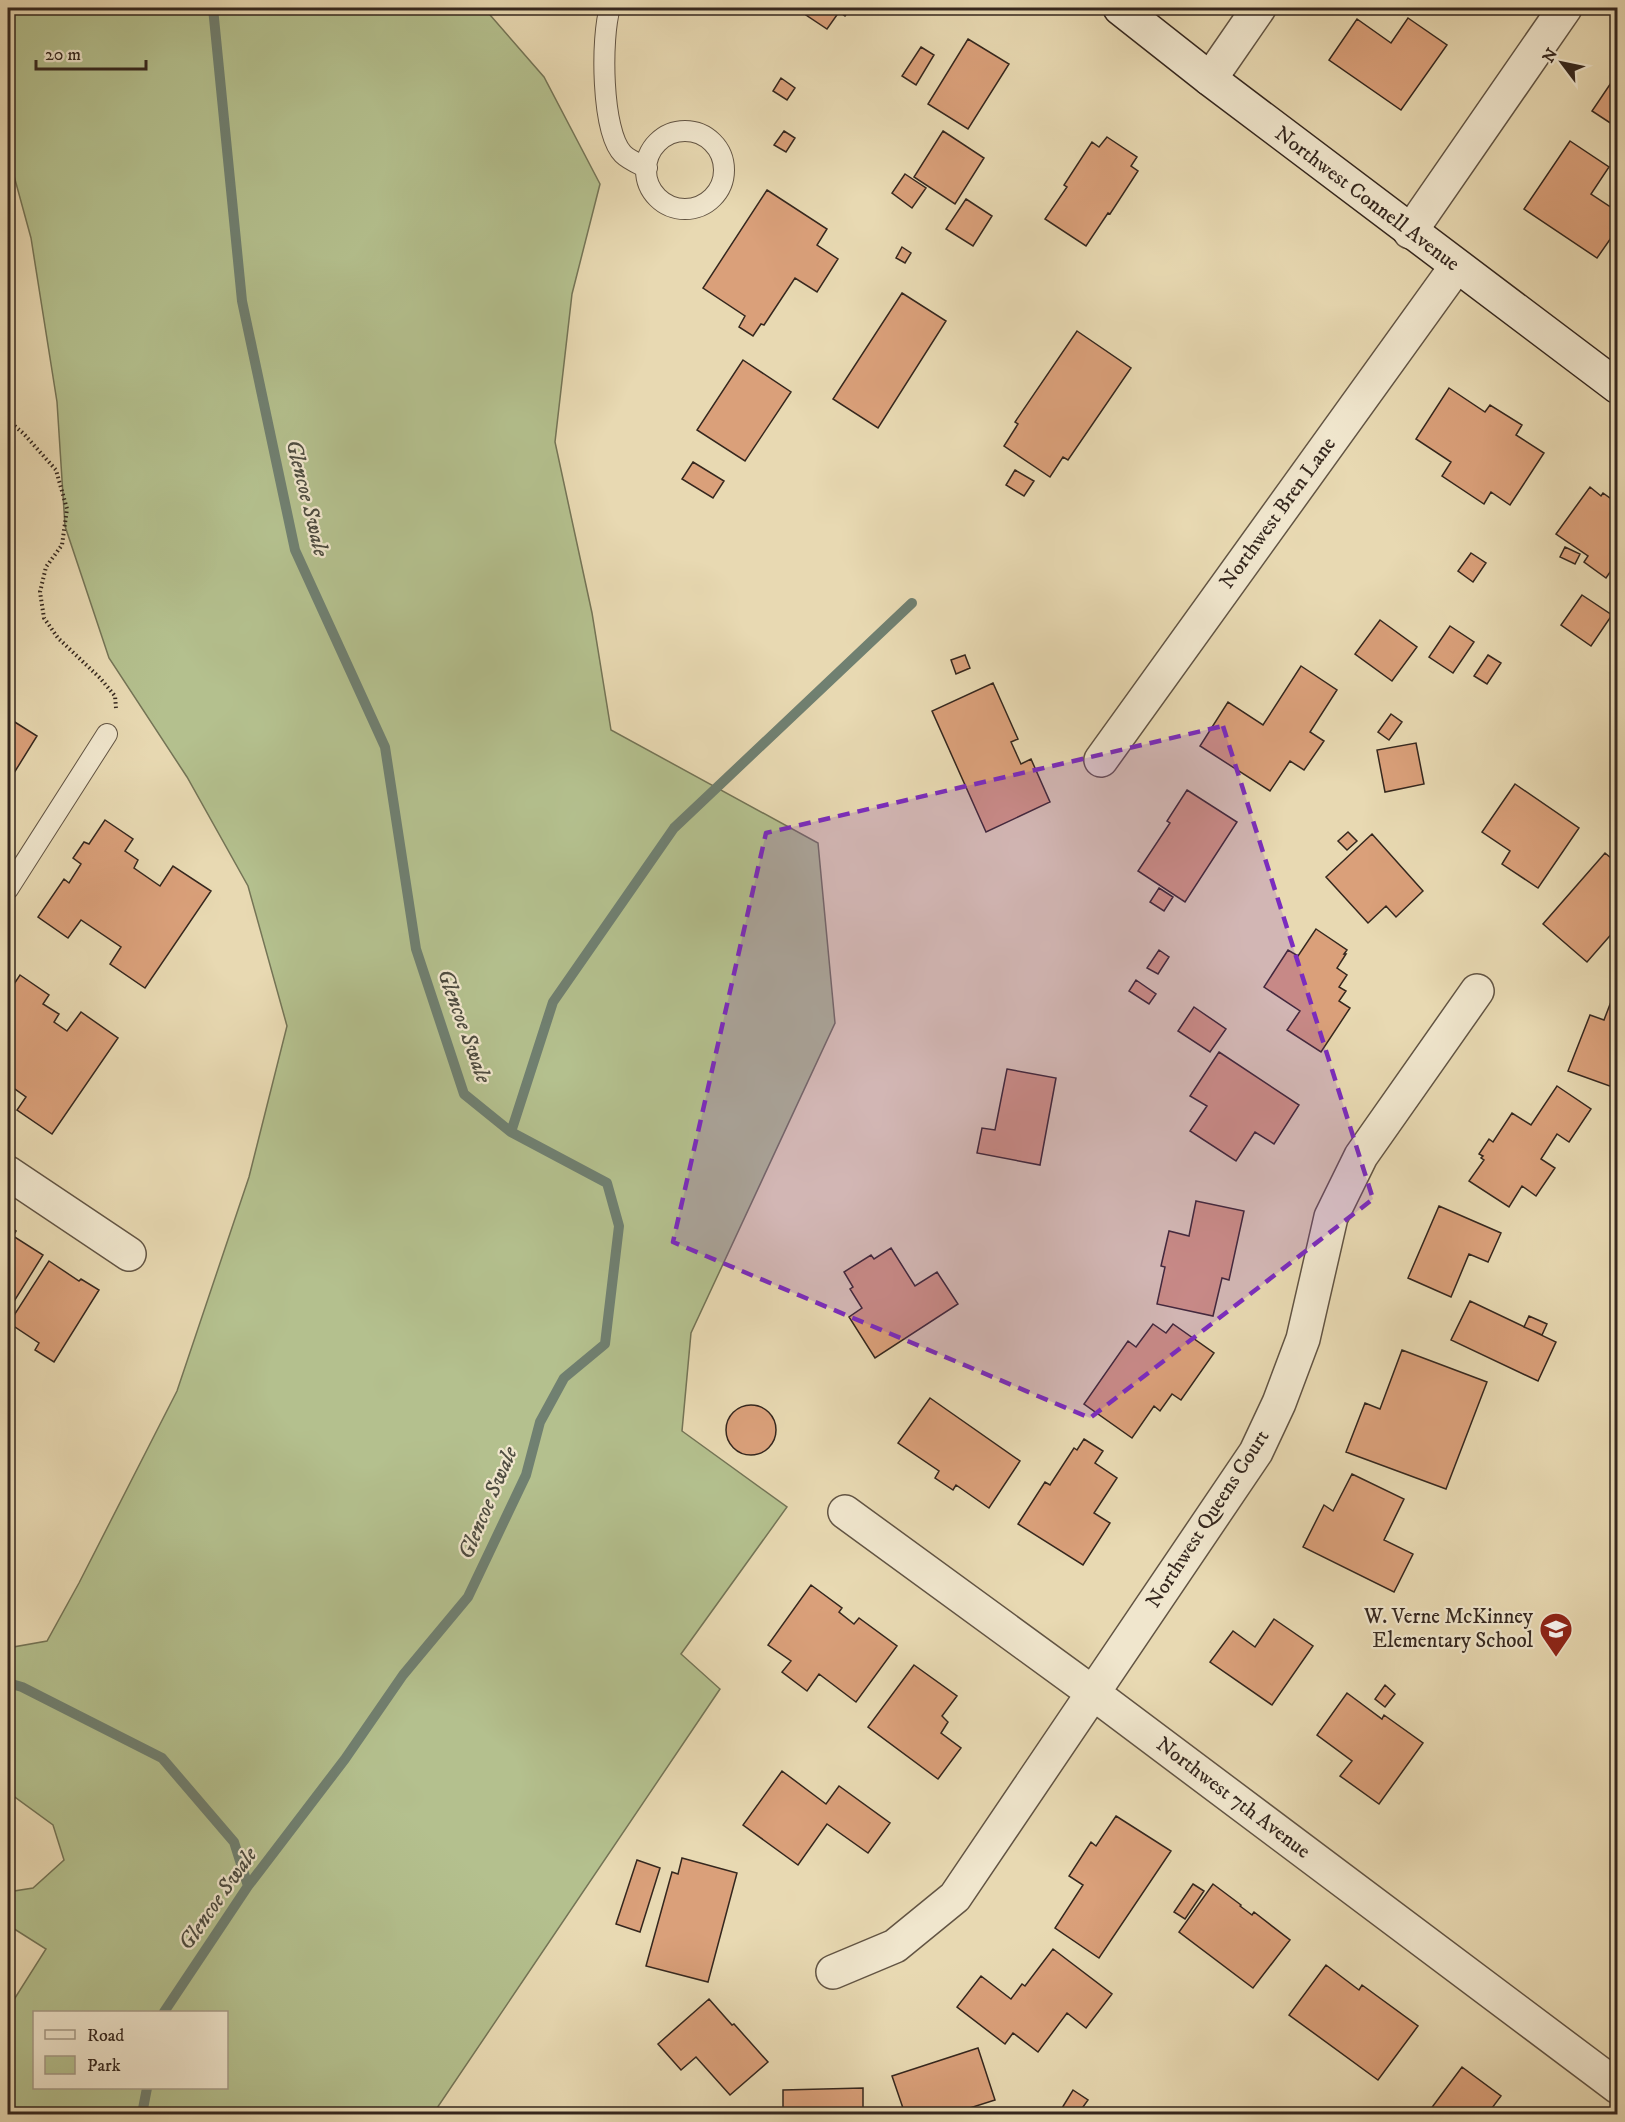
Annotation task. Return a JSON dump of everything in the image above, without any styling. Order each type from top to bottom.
[{"type":"street","name":"Northwest Connell Avenue","points":[[1120,8],[1410,232],[1617,387]]},
{"type":"street","points":[[1210,79],[1258,8]]},
{"type":"street","points":[[1410,232],[1565,8]]},
{"type":"street","name":"Northwest Bren Lane","points":[[1101,760],[1456,267]]},
{"type":"street","name":"Northwest Queens Court","points":[[833,1972],[895,1946],[955,1897],[1256,1452],[1279,1403],[1303,1339],[1331,1217],[1361,1156],[1477,991]]},
{"type":"street","points":[[8,1173],[129,1254]]},
{"type":"street","name":"Northwest 7th Avenue","points":[[845,1512],[1093,1693],[1617,2087]]},
{"type":"lane","points":[[610,8],[603,77],[610,130],[622,153],[646,168]]},
{"type":"lane","points":[[8,889],[107,734]]},
{"type":"path","points":[[8,420],[24,434],[56,470],[68,510],[62,545],[46,567],[40,592],[44,618],[58,638],[100,678],[115,696],[116,717],[107,734]]},
{"type":"highlighted area","points":[[1223,726],[1373,1199],[1090,1418],[673,1242],[766,833]]},
{"type":"green space","points":[[8,8],[484,8],[544,77],[600,184],[572,294],[555,442],[592,613],[611,730],[818,843],[835,1023],[691,1333],[682,1431],[787,1507],[681,1654],[720,1689],[433,2114],[8,2114],[8,2009],[46,1949],[8,1925],[8,1892],[33,1888],[64,1860],[53,1825],[8,1792],[8,1648],[47,1641],[177,1391],[249,1177],[287,1026],[248,886],[187,777],[109,658],[65,526],[57,402],[31,238],[8,154]]},
{"type":"building","points":[[811,8],[851,8],[845,16],[839,12],[827,29],[806,15]]},
{"type":"building","points":[[1408,18],[1447,45],[1401,110],[1329,60],[1357,19],[1391,43]]},
{"type":"building","points":[[968,39],[1009,64],[968,129],[928,104]]},
{"type":"building","points":[[921,47],[934,55],[916,85],[902,76]]},
{"type":"building","points":[[1618,74],[1618,128],[1592,111]]},
{"type":"building","points":[[781,78],[795,88],[787,100],[773,91]]},
{"type":"building","points":[[784,131],[795,138],[786,152],[774,145]]},
{"type":"building","points":[[943,131],[984,158],[955,204],[914,177]]},
{"type":"building","points":[[1107,137],[1137,157],[1131,166],[1138,171],[1086,246],[1045,219],[1067,187],[1064,185],[1092,142],[1099,147]]},
{"type":"building","points":[[1570,141],[1609,167],[1591,194],[1618,212],[1618,228],[1597,258],[1524,209]]},
{"type":"building","points":[[905,174],[926,188],[912,208],[892,193]]},
{"type":"building","points":[[767,190],[827,229],[817,245],[838,259],[817,292],[795,278],[764,325],[761,324],[753,336],[739,327],[745,316],[703,288]]},
{"type":"building","points":[[966,199],[992,216],[973,246],[946,229]]},
{"type":"building","points":[[902,247],[911,253],[905,263],[896,258]]},
{"type":"building","points":[[902,293],[946,321],[878,428],[833,399]]},
{"type":"building","points":[[1077,331],[1131,368],[1068,460],[1063,457],[1050,477],[1004,446],[1018,424],[1015,422]]},
{"type":"building","points":[[743,360],[791,392],[745,461],[697,430]]},
{"type":"building","points":[[1449,388],[1485,412],[1490,405],[1522,425],[1516,435],[1544,453],[1510,505],[1491,492],[1484,504],[1442,476],[1451,462],[1416,439]]},
{"type":"building","points":[[693,462],[724,481],[713,498],[682,479]]},
{"type":"building","points":[[1015,470],[1034,481],[1024,496],[1006,485]]},
{"type":"building","points":[[1590,487],[1601,496],[1603,493],[1618,504],[1618,558],[1606,578],[1584,562],[1588,556],[1556,534]]},
{"type":"building","points":[[1565,547],[1580,554],[1575,564],[1560,557]]},
{"type":"building","points":[[1471,553],[1486,563],[1473,582],[1458,571]]},
{"type":"building","points":[[1582,595],[1612,615],[1591,646],[1561,625]]},
{"type":"building","points":[[1380,620],[1417,647],[1392,681],[1355,654]]},
{"type":"building","points":[[1450,626],[1474,642],[1453,673],[1429,657]]},
{"type":"building","points":[[965,655],[970,668],[956,674],[951,660]]},
{"type":"building","points":[[1488,655],[1501,663],[1487,684],[1474,676]]},
{"type":"building","points":[[1301,666],[1337,690],[1310,732],[1324,741],[1304,770],[1290,761],[1270,791],[1200,746],[1228,702],[1263,725]]},
{"type":"building","points":[[993,683],[1018,739],[1011,742],[1021,764],[1031,759],[1050,802],[986,832],[932,711]]},
{"type":"building","points":[[1391,714],[1402,722],[1389,740],[1378,732]]},
{"type":"building","points":[[10,719],[37,736],[14,773],[8,771],[8,723]]},
{"type":"building","points":[[1416,743],[1424,784],[1385,792],[1377,750]]},
{"type":"building","points":[[1515,784],[1579,828],[1538,888],[1502,864],[1510,851],[1482,832]]},
{"type":"building","points":[[1187,790],[1237,822],[1185,902],[1138,871],[1170,823],[1167,821]]},
{"type":"building","points":[[105,820],[133,839],[125,851],[138,860],[134,868],[160,886],[173,866],[211,891],[145,988],[110,964],[121,947],[81,920],[68,938],[38,917],[64,879],[69,883],[81,864],[73,858],[84,842],[89,844]]},
{"type":"building","points":[[1348,832],[1357,841],[1347,850],[1338,841]]},
{"type":"building","points":[[1372,834],[1423,891],[1396,917],[1386,906],[1368,923],[1326,877]]},
{"type":"building","points":[[1605,853],[1618,864],[1618,932],[1615,930],[1587,962],[1543,924]]},
{"type":"building","points":[[1159,888],[1173,897],[1164,911],[1150,902]]},
{"type":"building","points":[[1316,929],[1347,950],[1337,968],[1347,975],[1339,987],[1346,991],[1339,1001],[1350,1008],[1321,1052],[1287,1030],[1300,1011],[1264,987],[1288,950],[1298,956]]},
{"type":"building","points":[[1159,950],[1169,957],[1158,974],[1147,968]]},
{"type":"building","points":[[20,975],[49,995],[43,1004],[59,1014],[54,1022],[67,1031],[81,1012],[118,1038],[52,1134],[17,1110],[26,1097],[8,1084],[8,993]]},
{"type":"building","points":[[1136,980],[1156,994],[1149,1004],[1129,991]]},
{"type":"building","points":[[1617,986],[1618,1089],[1568,1071],[1590,1015],[1604,1020]]},
{"type":"building","points":[[1194,1007],[1226,1029],[1210,1052],[1178,1031]]},
{"type":"building","points":[[1219,1052],[1299,1105],[1274,1144],[1255,1132],[1236,1161],[1190,1131],[1207,1106],[1190,1096]]},
{"type":"building","points":[[1007,1069],[1056,1078],[1040,1165],[977,1153],[982,1128],[995,1130]]},
{"type":"building","points":[[1557,1086],[1591,1109],[1569,1142],[1557,1134],[1541,1159],[1555,1168],[1536,1196],[1522,1186],[1509,1207],[1469,1181],[1484,1160],[1479,1154],[1489,1139],[1493,1142],[1512,1113],[1531,1125]]},
{"type":"building","points":[[1196,1201],[1244,1211],[1229,1280],[1222,1278],[1213,1316],[1157,1304],[1165,1267],[1161,1266],[1169,1231],[1189,1236]]},
{"type":"building","points":[[1439,1206],[1501,1233],[1488,1262],[1469,1254],[1451,1297],[1408,1278]]},
{"type":"building","points":[[8,1226],[16,1231],[13,1236],[43,1255],[8,1311]]},
{"type":"building","points":[[891,1248],[915,1286],[937,1272],[958,1304],[875,1358],[849,1317],[862,1308],[850,1289],[853,1287],[844,1272],[871,1255],[874,1259]]},
{"type":"building","points":[[49,1261],[79,1281],[81,1279],[99,1290],[54,1362],[35,1350],[39,1343],[9,1323]]},
{"type":"building","points":[[1470,1301],[1556,1342],[1538,1381],[1451,1340]]},
{"type":"building","points":[[1529,1316],[1547,1324],[1542,1335],[1524,1327]]},
{"type":"building","points":[[1153,1324],[1166,1333],[1173,1324],[1214,1353],[1181,1400],[1172,1394],[1160,1411],[1154,1406],[1132,1438],[1084,1404],[1128,1341],[1136,1347]]},
{"type":"building","points":[[1402,1350],[1487,1382],[1446,1489],[1346,1452],[1365,1403],[1380,1409]]},
{"type":"building","points":[[930,1398],[1020,1461],[989,1508],[956,1485],[953,1490],[935,1478],[939,1471],[898,1443]]},
{"type":"building","points":[[746,1405],[756,1405],[769,1412],[776,1425],[776,1435],[769,1448],[756,1455],[746,1455],[737,1451],[730,1444],[726,1435],[726,1425],[730,1416],[737,1409]]},
{"type":"building","points":[[1084,1439],[1103,1451],[1095,1463],[1117,1478],[1094,1513],[1110,1523],[1083,1565],[1018,1524],[1045,1482],[1050,1485],[1074,1448],[1077,1450]]},
{"type":"building","points":[[1352,1474],[1404,1499],[1384,1540],[1413,1554],[1394,1592],[1303,1547],[1324,1505],[1333,1511]]},
{"type":"building","points":[[811,1585],[842,1608],[839,1612],[854,1624],[859,1618],[897,1646],[856,1702],[819,1674],[807,1691],[782,1672],[791,1661],[768,1645]]},
{"type":"building","points":[[1274,1619],[1313,1646],[1272,1705],[1210,1662],[1233,1631],[1255,1647]]},
{"type":"building","points":[[914,1665],[957,1696],[942,1716],[948,1722],[941,1733],[961,1748],[938,1779],[868,1727]]},
{"type":"building","points":[[1385,1685],[1395,1694],[1385,1707],[1375,1699]]},
{"type":"building","points":[[1347,1693],[1382,1719],[1384,1715],[1423,1743],[1379,1804],[1340,1776],[1352,1761],[1317,1735]]},
{"type":"building","points":[[782,1771],[826,1804],[839,1786],[890,1823],[868,1853],[827,1824],[798,1865],[743,1825]]},
{"type":"building","points":[[1116,1816],[1171,1851],[1099,1958],[1055,1928],[1083,1885],[1069,1876],[1091,1842],[1096,1846]]},
{"type":"building","points":[[682,1858],[737,1873],[708,1982],[646,1966],[672,1872],[678,1874]]},
{"type":"building","points":[[637,1860],[660,1868],[640,1932],[616,1924]]},
{"type":"building","points":[[1193,1884],[1204,1891],[1185,1919],[1174,1912]]},
{"type":"building","points":[[1213,1884],[1252,1915],[1254,1912],[1290,1940],[1253,1988],[1179,1932]]},
{"type":"building","points":[[1053,1949],[1112,1994],[1086,2028],[1067,2013],[1038,2052],[1013,2033],[1005,2044],[957,2007],[981,1976],[1011,1999],[1022,1984],[1025,1986]]},
{"type":"building","points":[[1326,1965],[1359,1990],[1362,1985],[1418,2026],[1378,2080],[1289,2015]]},
{"type":"building","points":[[709,1999],[768,2062],[730,2095],[696,2057],[681,2070],[658,2044]]},
{"type":"building","points":[[978,2048],[995,2100],[951,2114],[905,2114],[892,2076]]},
{"type":"building","points":[[1462,2067],[1501,2096],[1489,2112],[1492,2114],[1427,2114]]},
{"type":"building","points":[[863,2088],[863,2114],[783,2114],[783,2090]]},
{"type":"building","points":[[1073,2090],[1088,2100],[1078,2114],[1072,2114],[1062,2108]]},
{"type":"waterway","name":"Glencoe Swale","points":[[165,2011],[248,1886],[345,1759],[403,1675],[468,1597],[526,1475],[540,1422],[564,1378],[605,1344],[619,1226],[607,1183],[511,1132],[464,1094],[416,949],[385,747],[295,550],[242,301],[213,8]]},
{"type":"waterway","points":[[511,1132],[553,1002],[674,828],[912,603]]},
{"type":"waterway","points":[[8,1683],[22,1687],[162,1758],[234,1842],[248,1886]]},
{"type":"waterway","name":"Glencoe Swale","points":[[142,2114],[147,2089]]},
{"type":"place","name":"W. Verne McKinney Elementary School","points":[[1556,1658]]}]
